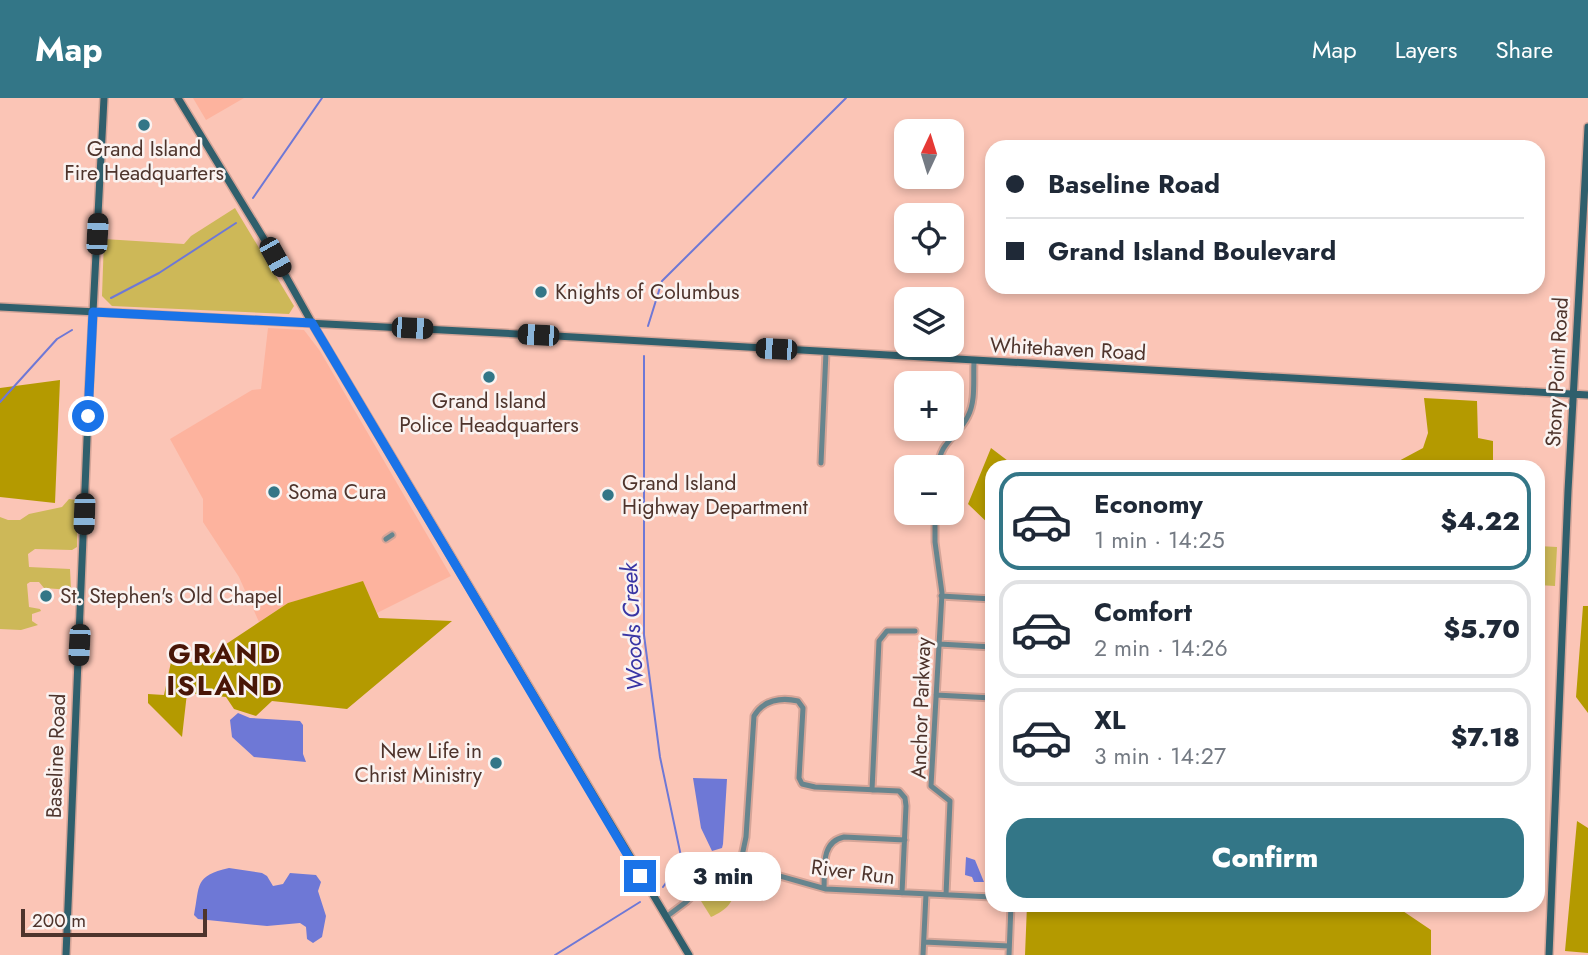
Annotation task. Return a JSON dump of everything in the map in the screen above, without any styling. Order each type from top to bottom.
[{"type":"street","name":"Baseline Road","points":[[66,955],[104,98]]},
{"type":"street","points":[[178,98],[689,955]]},
{"type":"street","name":"Stony Point Road","points":[[1549,955],[1573,395],[1588,127]]},
{"type":"street","name":"Whitehaven Road","points":[[0,307],[1588,395]]},
{"type":"street","points":[[821,463],[826,352]]},
{"type":"street","points":[[939,455],[970,413],[974,362]]},
{"type":"street","name":"Anchor Parkway","points":[[935,525],[941,596],[931,786],[950,801],[946,895]]},
{"type":"street","points":[[941,596],[985,599]]},
{"type":"street","points":[[872,790],[879,641],[887,631],[915,631]]},
{"type":"street","points":[[939,644],[985,647]]},
{"type":"street","points":[[936,695],[985,698]]},
{"type":"street","points":[[666,917],[687,902],[705,884],[737,864],[743,856],[754,716],[762,706],[783,699],[798,701],[803,708],[799,778],[802,784],[898,791],[903,795],[906,806],[902,893]]},
{"type":"street","points":[[824,888],[826,852],[836,840],[844,837],[905,840]]},
{"type":"street","name":"River Run","points":[[737,864],[824,888],[985,897]]},
{"type":"street","points":[[923,955],[926,894]]},
{"type":"street","points":[[1009,955],[1011,912]]},
{"type":"street","points":[[924,942],[1009,946]]},
{"type":"shaded area","points":[[193,98],[244,98],[206,120]]},
{"type":"shaded area","points":[[235,208],[294,306],[289,314],[112,306],[102,296],[104,239],[184,244],[191,236]]},
{"type":"shaded area","points":[[268,328],[304,330],[320,351],[451,576],[377,613],[363,582],[288,603],[259,622],[239,577],[203,522],[203,499],[170,439],[252,390],[261,389]]},
{"type":"shaded area","points":[[60,380],[55,503],[0,497],[0,388]]},
{"type":"shaded area","points":[[1424,398],[1477,401],[1478,438],[1493,441],[1493,460],[1401,460],[1423,448],[1428,433]]},
{"type":"shaded area","points":[[991,448],[1007,460],[986,460]]},
{"type":"shaded area","points":[[985,463],[985,520],[968,504]]},
{"type":"shaded area","points":[[69,499],[78,503],[77,547],[72,550],[35,549],[28,554],[29,567],[70,569],[71,590],[44,588],[39,582],[30,582],[27,584],[29,607],[41,611],[32,614],[32,621],[38,625],[21,630],[0,629],[0,517],[20,520],[29,514],[62,507]]},
{"type":"shaded area","points":[[1545,546],[1557,547],[1555,586],[1545,585]]},
{"type":"shaded area","points":[[363,581],[379,618],[452,621],[347,709],[272,701],[256,716],[234,709],[226,697],[187,693],[182,737],[148,703],[148,694],[164,695],[171,662],[199,662],[288,603]]},
{"type":"shaded area","points":[[1583,606],[1588,606],[1588,713],[1576,697]]},
{"type":"shaded area","points":[[1577,821],[1588,828],[1588,953],[1565,951]]},
{"type":"shaded area","points":[[726,882],[737,885],[734,897],[725,909],[711,917],[701,901]]},
{"type":"shaded area","points":[[1027,912],[1404,912],[1431,930],[1431,955],[1025,955]]},
{"type":"water","points":[[238,713],[250,718],[300,721],[303,725],[303,754],[306,762],[254,757],[232,737],[230,720]]},
{"type":"water","points":[[693,778],[727,779],[722,848],[712,851],[701,828]]},
{"type":"water","points":[[966,857],[975,860],[984,882],[974,882],[972,877],[965,875]]},
{"type":"water","points":[[229,868],[262,873],[273,886],[283,884],[290,873],[316,875],[321,882],[318,891],[326,916],[322,937],[313,943],[307,939],[306,927],[300,923],[267,926],[198,919],[194,915],[198,889],[204,878]]},
{"type":"waterway","points":[[253,198],[322,98]]},
{"type":"waterway","name":"Woods Creek","points":[[648,326],[662,281],[846,98]]},
{"type":"waterway","points":[[111,298],[159,273],[236,223]]},
{"type":"waterway","points":[[0,402],[57,339],[72,330]]},
{"type":"waterway","name":"Woods Creek","points":[[644,356],[644,635],[660,757],[682,861],[663,887]]},
{"type":"waterway","name":"Woods Creek","points":[[555,955],[640,902]]},
{"type":"place","name":"Grand Island Fire Headquarters","points":[[144,125]]},
{"type":"place","name":"Knights of Columbus","points":[[541,292]]},
{"type":"place","name":"Grand Island Police Headquarters","points":[[489,377]]},
{"type":"place","name":"Soma Cura","points":[[274,492]]},
{"type":"place","name":"Grand Island Highway Department","points":[[608,495]]},
{"type":"place","name":"St. Stephen's Old Chapel","points":[[46,596]]},
{"type":"place","name":"New Life in Christ Ministry","points":[[496,763]]},
{"type":"district","name":"GRAND ISLAND","points":[[225,669]]},
{"type":"route","points":[[88,416],[93,312],[312,323],[640,876]]}]
